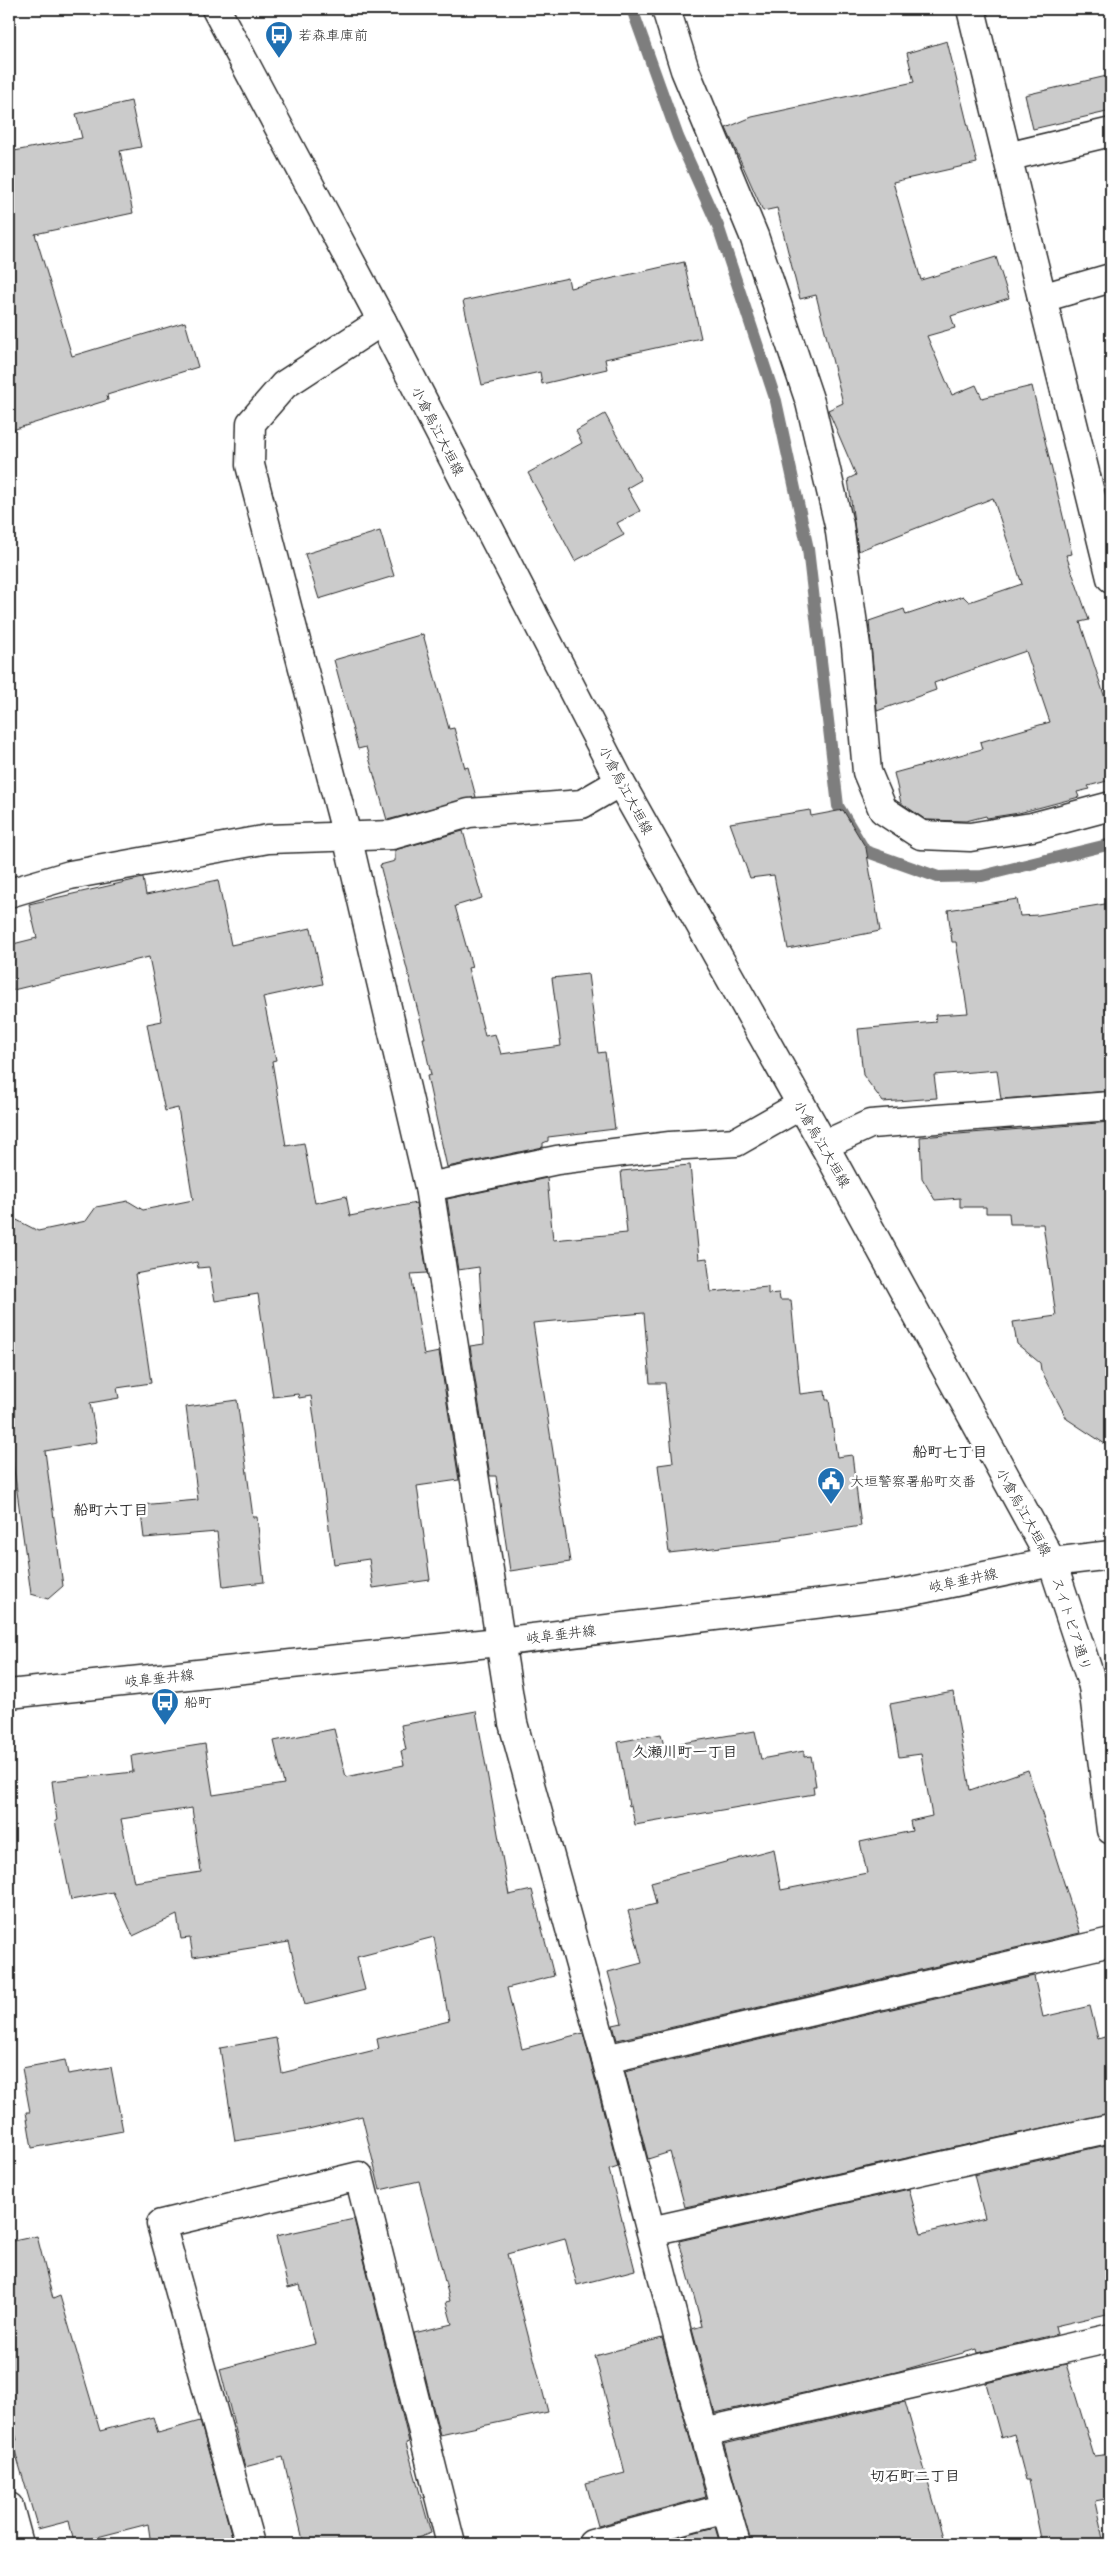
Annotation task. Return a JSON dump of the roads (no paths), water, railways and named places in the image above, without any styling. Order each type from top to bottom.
[{"type":"street","name":"小倉烏江大垣線","points":[[216,9],[382,321],[620,782],[824,1145],[1052,1562]]},
{"type":"street","points":[[666,9],[685,70],[754,236],[810,402],[839,525],[856,646],[867,772],[883,810],[921,835],[970,837],[1032,827],[1111,806]]},
{"type":"street","points":[[971,9],[1111,578]]},
{"type":"street","points":[[1007,157],[1111,132]]},
{"type":"street","points":[[1042,298],[1111,278]]},
{"type":"street","points":[[382,321],[284,385],[251,423],[250,464],[347,836],[429,1187],[498,1642],[513,1723],[606,2059],[704,2432],[736,2544]]},
{"type":"street","points":[[9,893],[70,875],[268,839],[392,835],[468,813],[582,804],[620,782]]},
{"type":"street","points":[[429,1187],[556,1160],[670,1146],[736,1142],[801,1105]]},
{"type":"street","points":[[824,1145],[870,1124],[1111,1106]]},
{"type":"street","name":"岐阜垂井線","points":[[9,1694],[498,1642],[898,1594],[1052,1562],[1111,1555]]},
{"type":"street","name":"スイトピア通り","points":[[1052,1562],[1111,1734]]},
{"type":"street","name":"スイトピア通り","points":[[1093,1686],[1111,1830]]},
{"type":"street","points":[[606,2059],[1111,1942]]},
{"type":"street","points":[[651,2231],[1111,2128]]},
{"type":"street","points":[[250,2544],[162,2224],[359,2176],[451,2544]]},
{"type":"street","points":[[704,2432],[1111,2338]]},
{"type":"street","points":[[9,2507],[19,2544]]},
{"type":"street","points":[[592,2544],[726,2508]]},
{"type":"waterway","points":[[632,9],[678,137],[718,226],[776,401],[808,549],[838,806],[865,851],[938,877],[982,876],[1111,844]]},
{"type":"place","name":"若森車庫前","points":[[279,59]]},
{"type":"place","name":"大垣警察署船町交番","points":[[831,1505]]},
{"type":"place","name":"船町","points":[[165,1726]]},
{"type":"district","name":"船町七丁目","points":[[950,1452]]},
{"type":"district","name":"船町六丁目","points":[[111,1510]]},
{"type":"district","name":"久瀬川町一丁目","points":[[685,1752]]},
{"type":"district","name":"切石町二丁目","points":[[915,2476]]}]
